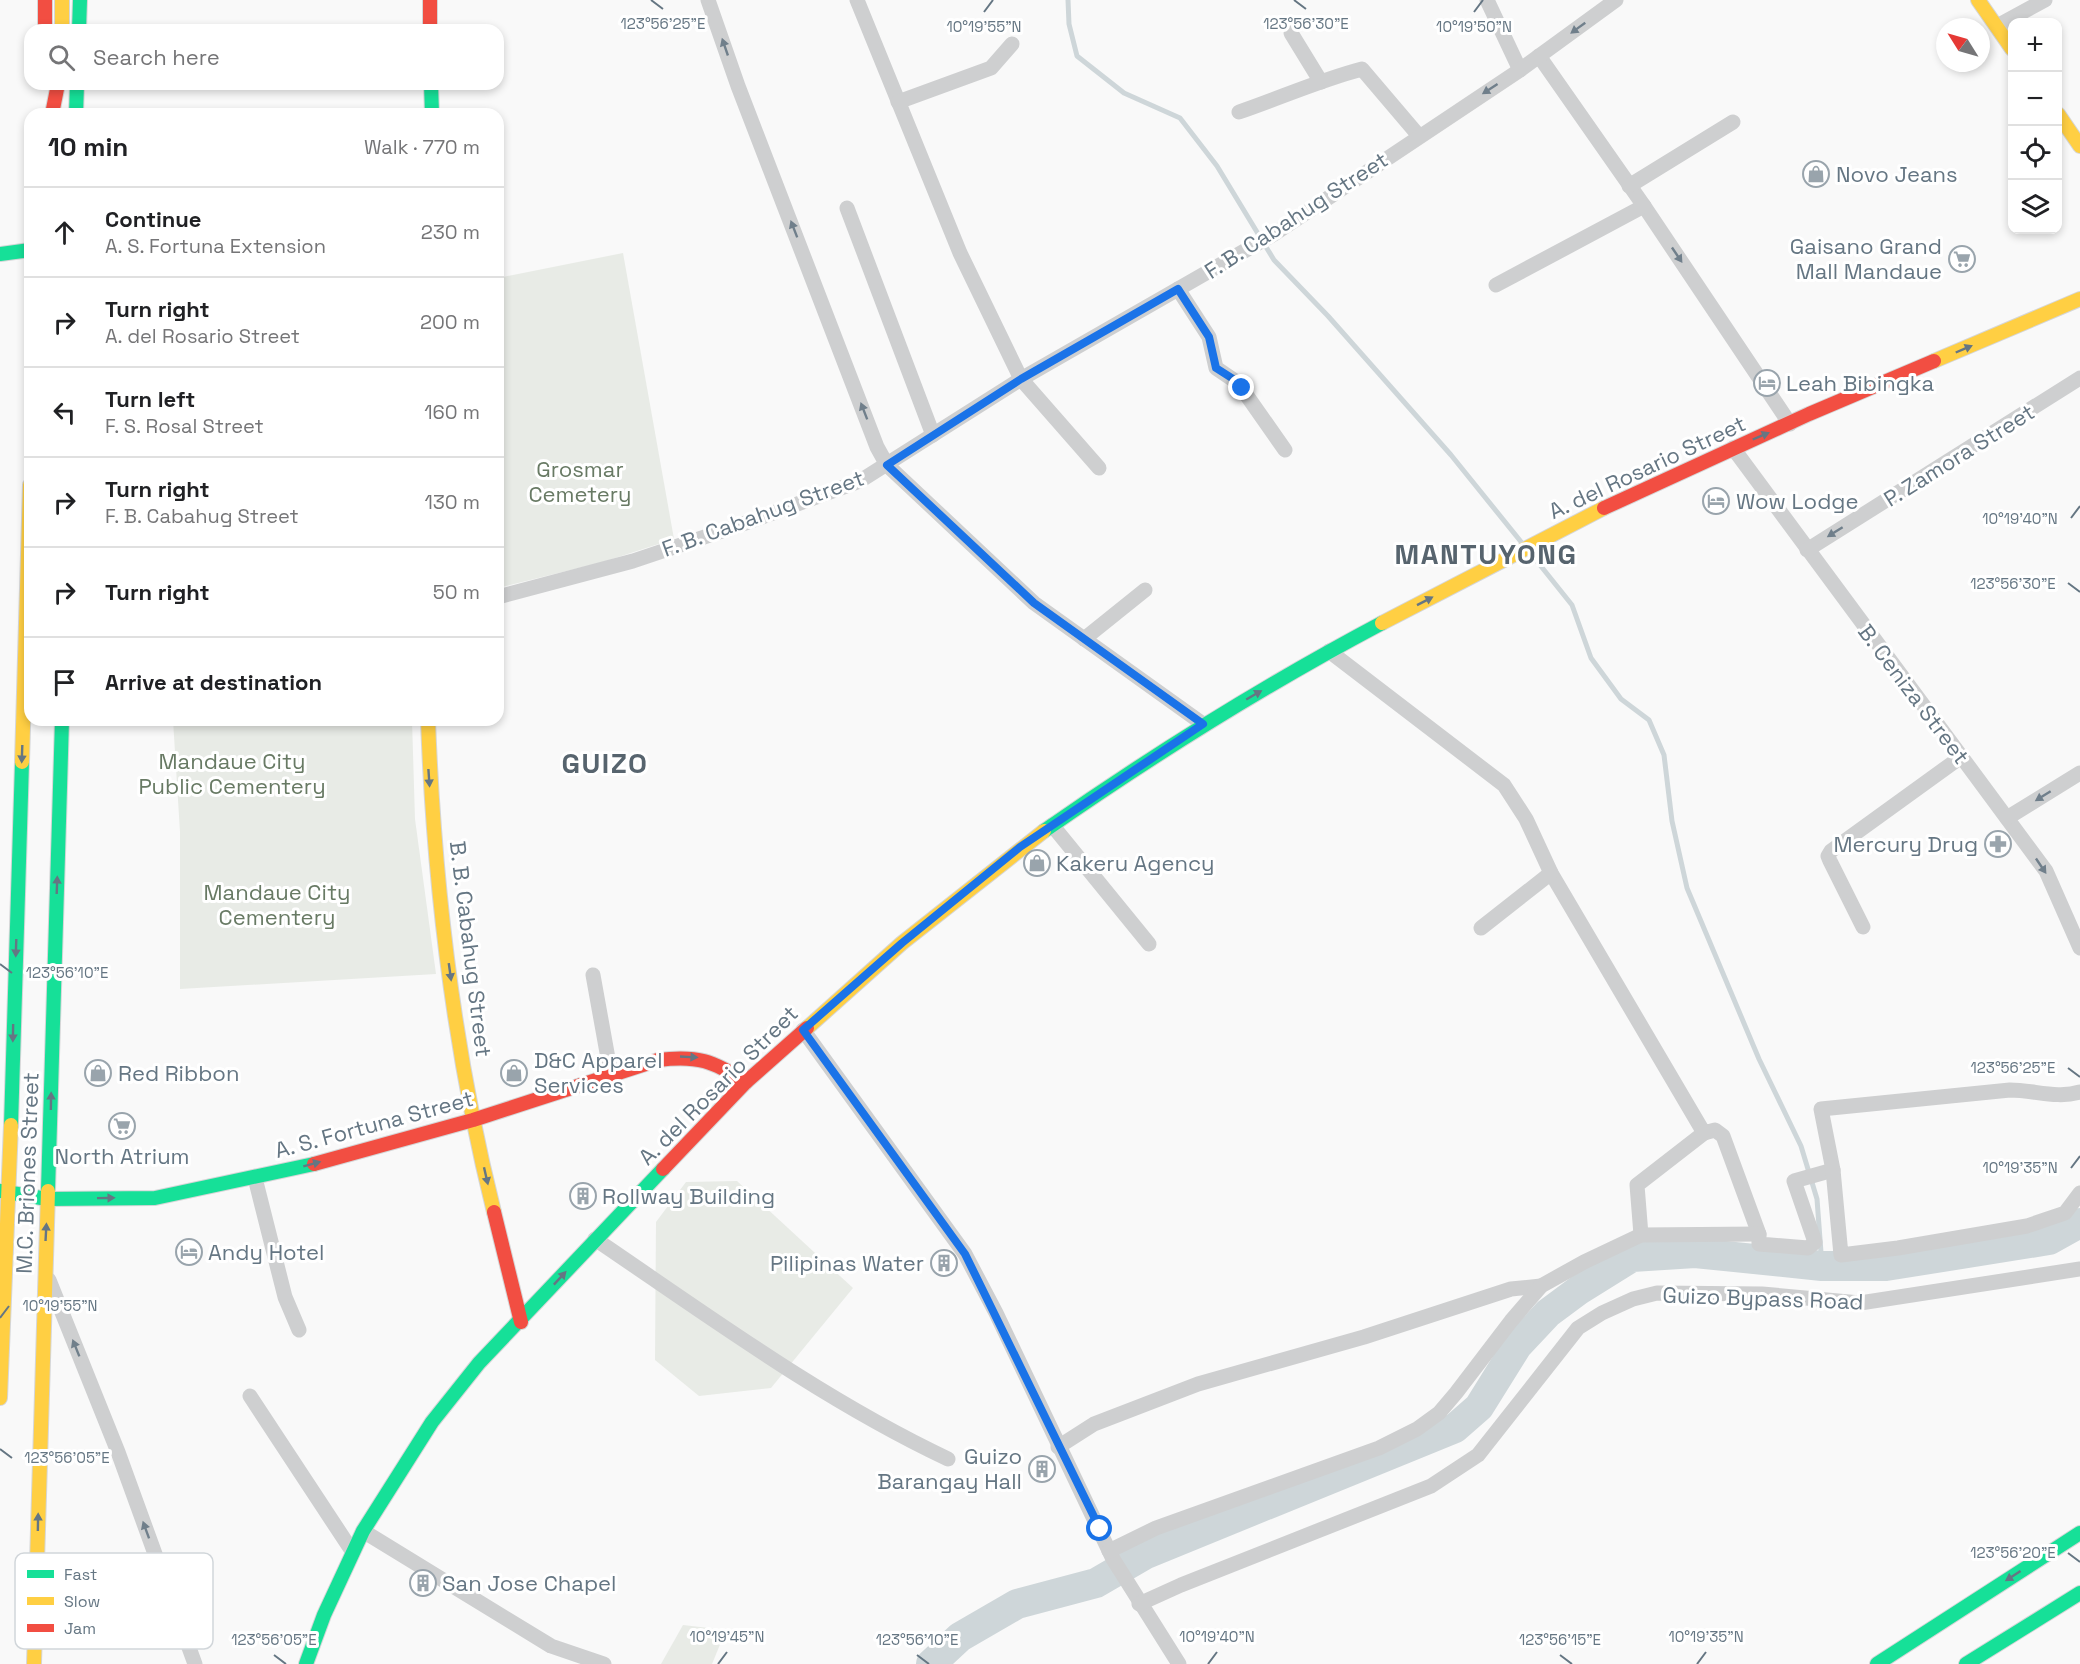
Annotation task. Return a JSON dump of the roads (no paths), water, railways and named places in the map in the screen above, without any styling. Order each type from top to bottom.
[{"type":"main road","points":[[45,0],[45,24]]},
{"type":"main road","points":[[62,0],[62,24]]},
{"type":"main road","points":[[79,24],[80,0]]},
{"type":"main road","points":[[430,0],[430,24]]},
{"type":"main road","points":[[1978,0],[2008,42]]},
{"type":"main road","points":[[42,108],[44,90]]},
{"type":"main road","points":[[53,108],[57,90]]},
{"type":"main road","points":[[64,90],[65,108]]},
{"type":"main road","points":[[76,108],[77,90]]},
{"type":"main road","points":[[431,90],[432,108]]},
{"type":"main road","points":[[2062,120],[2080,146]]},
{"type":"main road","points":[[0,254],[24,251]]},
{"type":"main road","name":"A. del Rosario Street","points":[[306,1664],[352,1551],[363,1531],[432,1422],[479,1364],[746,1082],[902,943],[1052,825],[1203,724],[1329,651],[1507,560],[1580,519],[1733,448],[2080,299]]},
{"type":"main road","name":"M.C. Briones Street","points":[[0,1398],[24,655]]},
{"type":"main road","name":"M.C. Briones Street","points":[[37,1553],[62,726]]},
{"type":"main road","name":"B. B. Cabahug Street","points":[[428,726],[429,780],[449,969],[473,1119],[521,1322]]},
{"type":"main road","name":"A. S. Fortuna Street","points":[[5,1192],[47,1199],[154,1198],[255,1178],[473,1119],[658,1060],[690,1055],[713,1061],[746,1082]]},
{"type":"main road","points":[[1876,1664],[2080,1533]]},
{"type":"main road","points":[[1966,1664],[2080,1593]]},
{"type":"main road","name":"M.C. Briones Street","points":[[34,1649],[34,1664]]},
{"type":"street","points":[[708,0],[738,86],[877,447],[887,465],[1034,603],[1203,724]]},
{"type":"street","points":[[857,0],[960,253],[1021,379],[1099,468]]},
{"type":"street","points":[[1487,0],[1520,70]]},
{"type":"street","name":"F. B. Cabahug Street","points":[[504,595],[633,561],[740,525],[860,480],[1021,379],[1274,234],[1520,70],[1616,0]]},
{"type":"street","points":[[1997,26],[2045,0]]},
{"type":"street","points":[[1291,33],[1321,82]]},
{"type":"street","points":[[898,102],[991,68],[1012,44]]},
{"type":"street","points":[[1539,57],[1644,206],[1790,424]]},
{"type":"street","points":[[1239,112],[1362,69],[1419,136]]},
{"type":"street","points":[[1629,186],[1733,122]]},
{"type":"street","points":[[1496,285],[1644,206]]},
{"type":"street","points":[[847,208],[933,435]]},
{"type":"street","points":[[1178,289],[1209,337],[1216,368],[1238,382],[1285,450]]},
{"type":"street","name":"P. Zamora Street","points":[[1807,550],[2080,378]]},
{"type":"street","name":"B. Ceniza Street","points":[[1733,448],[2046,871],[2080,948]]},
{"type":"street","points":[[1084,639],[1145,590]]},
{"type":"street","points":[[1329,651],[1504,785],[1526,819],[1551,873],[1704,1133]]},
{"type":"street","points":[[1863,927],[1830,861],[1828,856],[1831,850],[1961,757]]},
{"type":"street","points":[[2007,819],[2080,773]]},
{"type":"street","points":[[1052,825],[1149,944]]},
{"type":"street","points":[[1481,928],[1551,873]]},
{"type":"street","points":[[593,975],[611,1075]]},
{"type":"street","points":[[803,1030],[965,1254],[1039,1402],[1058,1447],[1111,1555],[1130,1589],[1179,1664]]},
{"type":"street","points":[[2080,1092],[2068,1096],[2035,1090],[2010,1090],[1821,1109],[1841,1255],[2027,1227],[2065,1213],[2080,1193]]},
{"type":"street","points":[[1641,1235],[1636,1185],[1704,1133],[1715,1131],[1723,1136],[1759,1234],[1759,1244],[1808,1248],[1812,1246],[1815,1242],[1794,1181],[1831,1171]]},
{"type":"street","points":[[255,1178],[285,1297],[299,1330]]},
{"type":"street","points":[[1111,1555],[1156,1528],[1379,1448],[1417,1429],[1439,1413],[1541,1286],[1584,1262],[1641,1235],[1759,1234]]},
{"type":"street","points":[[596,1239],[803,1378],[905,1440],[948,1460]]},
{"type":"street","points":[[44,1266],[118,1452],[155,1553]]},
{"type":"street","name":"Guizo Bypass Road","points":[[1140,1604],[1181,1585],[1431,1486],[1478,1455],[1527,1396],[1578,1328],[1613,1308],[1657,1293],[1762,1294],[1860,1303],[2080,1269]]},
{"type":"street","points":[[1058,1447],[1094,1424],[1197,1384],[1374,1334],[1511,1289],[1541,1286]]},
{"type":"street","points":[[250,1396],[352,1551]]},
{"type":"street","points":[[363,1531],[551,1646],[604,1664]]},
{"type":"street","points":[[190,1649],[195,1664]]},
{"type":"waterway","points":[[1068,0],[1069,24],[1077,56],[1124,93],[1180,118],[1217,166],[1274,260],[1328,316],[1451,455],[1522,543]]},
{"type":"waterway","points":[[1528,550],[1572,605],[1591,658],[1621,699],[1649,720],[1664,755],[1672,821],[1687,888],[1759,1059],[1801,1146],[1817,1199],[1822,1266]]},
{"type":"waterway","points":[[931,1664],[960,1637],[1017,1604],[1096,1583],[1146,1554],[1455,1428],[1479,1407],[1517,1346],[1548,1313],[1579,1290],[1632,1257],[1695,1253],[1822,1266],[1886,1266],[2049,1240],[2080,1223]]},
{"type":"place","name":"Novo Jeans","points":[[1816,174]]},
{"type":"place","name":"Gaisano Grand Mall Mandaue","points":[[1962,259]]},
{"type":"place","name":"Leah Bibingka","points":[[1767,383]]},
{"type":"place","name":"Wow Lodge","points":[[1716,501]]},
{"type":"place","name":"Mercury Drug","points":[[1998,844]]},
{"type":"place","name":"Kakeru Agency","points":[[1037,863]]},
{"type":"place","name":"Red Ribbon","points":[[98,1073]]},
{"type":"place","name":"D&C Apparel Services","points":[[514,1073]]},
{"type":"place","name":"North Atrium","points":[[122,1126]]},
{"type":"place","name":"Rollway Building","points":[[583,1196]]},
{"type":"place","name":"Andy Hotel","points":[[189,1252]]},
{"type":"place","name":"Pilipinas Water","points":[[944,1263]]},
{"type":"place","name":"Guizo Barangay Hall","points":[[1042,1469]]},
{"type":"place","name":"San Jose Chapel","points":[[423,1583]]},
{"type":"district","name":"MANTUYONG","points":[[1486,554]]},
{"type":"district","name":"GUIZO","points":[[605,763]]},
{"type":"park label","name":"Grosmar Cemetery","points":[[580,482]]},
{"type":"park label","name":"Mandaue City Public Cementery","points":[[232,774]]},
{"type":"park label","name":"Mandaue City Cementery","points":[[277,904]]}]
